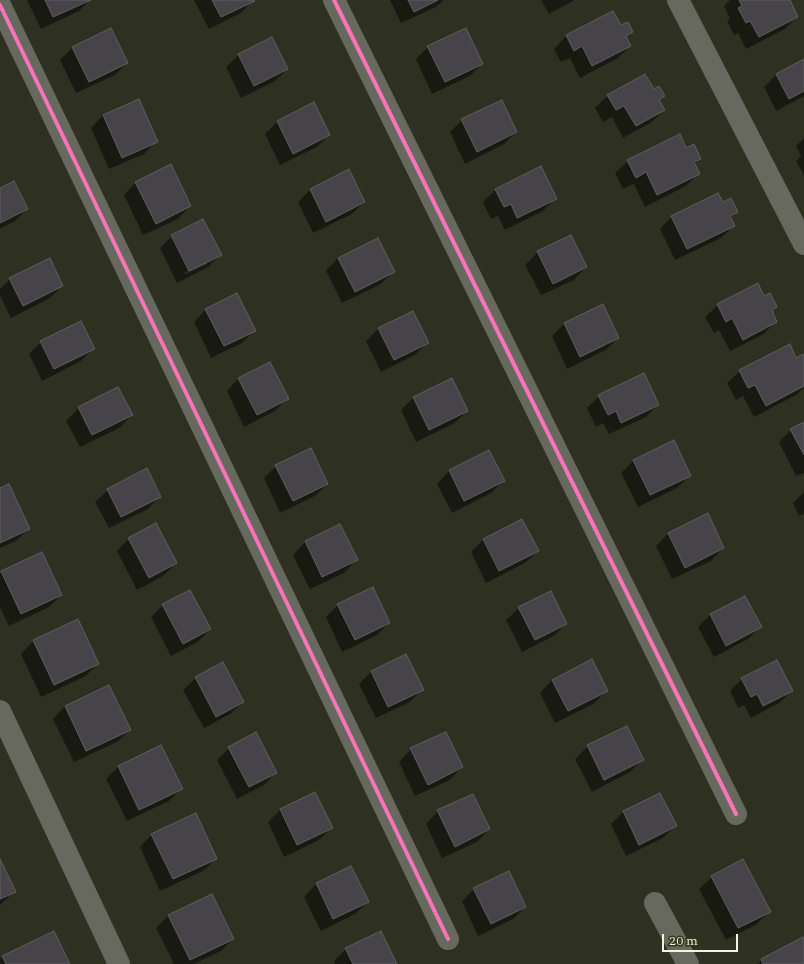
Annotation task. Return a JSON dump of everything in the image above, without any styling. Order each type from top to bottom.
[{"type":"street","points":[[334,0],[736,814]]},
{"type":"street","points":[[678,0],[804,244]]},
{"type":"street","points":[[0,5],[448,939]]},
{"type":"street","points":[[0,711],[119,964]]},
{"type":"street","points":[[655,903],[688,964]]},
{"type":"building","points":[[45,0],[91,0],[53,17]]},
{"type":"building","points":[[212,0],[254,0],[255,1],[221,17]]},
{"type":"building","points":[[408,0],[438,0],[414,12]]},
{"type":"building","points":[[739,0],[790,0],[798,17],[759,37],[750,21],[746,23],[738,8],[742,6]]},
{"type":"building","points":[[613,11],[621,25],[628,22],[633,32],[626,36],[631,46],[592,66],[582,46],[574,51],[566,35]]},
{"type":"building","points":[[111,28],[128,63],[89,82],[72,47]]},
{"type":"building","points":[[466,28],[483,64],[445,82],[427,46]]},
{"type":"building","points":[[272,37],[288,69],[254,86],[238,54]]},
{"type":"building","points":[[804,59],[804,91],[789,99],[776,74]]},
{"type":"building","points":[[645,74],[654,89],[659,86],[665,96],[659,100],[665,110],[636,126],[624,106],[616,110],[607,95]]},
{"type":"building","points":[[139,99],[158,142],[122,158],[103,115]]},
{"type":"building","points":[[502,100],[517,132],[477,152],[461,119]]},
{"type":"building","points":[[314,102],[330,135],[293,154],[277,121]]},
{"type":"building","points":[[680,134],[686,148],[694,144],[701,159],[694,162],[700,174],[657,195],[646,172],[636,178],[627,160]]},
{"type":"building","points":[[171,164],[191,206],[156,224],[135,182]]},
{"type":"building","points":[[541,166],[557,199],[517,218],[511,204],[504,207],[495,189]]},
{"type":"building","points":[[349,169],[365,202],[326,222],[310,189]]},
{"type":"building","points":[[14,181],[28,209],[0,223],[0,188]]},
{"type":"building","points":[[718,193],[723,202],[731,198],[738,212],[730,216],[735,226],[687,249],[671,216]]},
{"type":"building","points":[[203,219],[222,255],[189,271],[171,235]]},
{"type":"building","points":[[571,235],[587,267],[553,284],[537,251]]},
{"type":"building","points":[[378,238],[395,272],[355,292],[338,258]]},
{"type":"building","points":[[50,258],[63,286],[23,306],[9,278]]},
{"type":"building","points":[[758,283],[764,296],[770,293],[777,307],[772,310],[777,322],[743,340],[732,318],[726,322],[717,304]]},
{"type":"building","points":[[237,293],[256,331],[224,346],[205,309]]},
{"type":"building","points":[[603,304],[619,338],[580,357],[564,323]]},
{"type":"building","points":[[413,311],[429,343],[394,360],[378,328]]},
{"type":"building","points":[[81,321],[95,349],[54,369],[40,341]]},
{"type":"building","points":[[790,344],[796,358],[803,354],[804,356],[804,386],[766,406],[755,385],[748,388],[739,370]]},
{"type":"building","points":[[270,362],[289,399],[257,415],[238,378]]},
{"type":"building","points":[[644,373],[659,405],[621,423],[616,411],[608,415],[598,395]]},
{"type":"building","points":[[452,378],[468,411],[429,430],[413,397]]},
{"type":"building","points":[[118,387],[133,415],[92,435],[78,407]]},
{"type":"building","points":[[804,422],[804,455],[790,429]]},
{"type":"building","points":[[674,440],[691,476],[650,495],[633,460]]},
{"type":"building","points":[[311,448],[328,484],[293,501],[275,465]]},
{"type":"building","points":[[489,450],[505,481],[464,501],[449,470]]},
{"type":"building","points":[[147,468],[161,497],[121,517],[107,489]]},
{"type":"building","points":[[9,484],[30,529],[0,543],[0,488]]},
{"type":"building","points":[[708,513],[724,548],[685,568],[668,533]]},
{"type":"building","points":[[522,519],[539,551],[499,571],[483,539]]},
{"type":"building","points":[[156,523],[177,563],[149,578],[128,538]]},
{"type":"building","points":[[340,524],[358,560],[322,577],[305,541]]},
{"type":"building","points":[[42,552],[62,595],[21,614],[1,571]]},
{"type":"building","points":[[373,587],[390,623],[355,640],[337,604]]},
{"type":"building","points":[[190,590],[211,629],[183,644],[162,604]]},
{"type":"building","points":[[551,591],[567,624],[535,640],[518,607]]},
{"type":"building","points":[[745,596],[762,627],[726,646],[710,614]]},
{"type":"building","points":[[78,619],[99,664],[54,685],[33,640]]},
{"type":"building","points":[[406,654],[424,690],[388,707],[371,671]]},
{"type":"building","points":[[592,659],[608,691],[568,711],[552,680]]},
{"type":"building","points":[[777,660],[793,691],[763,706],[757,694],[751,697],[741,678]]},
{"type":"building","points":[[223,662],[244,702],[216,717],[195,677]]},
{"type":"building","points":[[109,685],[131,730],[86,751],[65,706]]},
{"type":"building","points":[[627,726],[644,760],[604,780],[587,745]]},
{"type":"building","points":[[256,732],[277,773],[249,787],[228,747]]},
{"type":"building","points":[[446,732],[463,767],[428,785],[410,748]]},
{"type":"building","points":[[161,745],[183,789],[139,810],[118,766]]},
{"type":"building","points":[[315,792],[333,828],[297,845],[280,809]]},
{"type":"building","points":[[660,793],[677,826],[639,845],[623,811]]},
{"type":"building","points":[[473,794],[490,829],[455,847],[437,810]]},
{"type":"building","points":[[196,813],[217,859],[173,879],[151,834]]},
{"type":"building","points":[[0,859],[16,892],[0,899]]},
{"type":"building","points":[[743,859],[771,912],[738,928],[711,876]]},
{"type":"building","points":[[351,866],[369,902],[333,919],[316,883]]},
{"type":"building","points":[[509,871],[526,907],[491,924],[473,888]]},
{"type":"building","points":[[212,894],[234,939],[190,960],[168,915]]},
{"type":"building","points":[[54,931],[70,964],[6,964],[2,956]]},
{"type":"building","points":[[381,931],[397,964],[353,964],[345,948]]},
{"type":"building","points":[[803,937],[804,964],[763,964],[761,959]]},
{"type":"cycle path","points":[[334,0],[736,814]]},
{"type":"cycle path","points":[[0,5],[448,939]]}]
